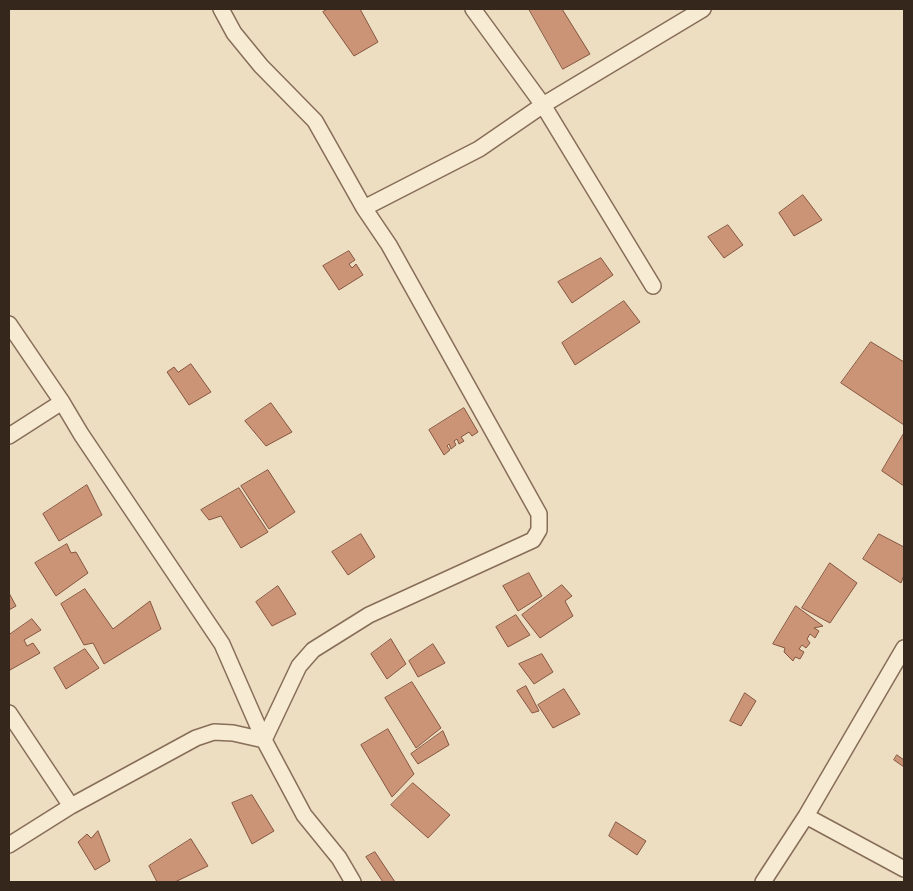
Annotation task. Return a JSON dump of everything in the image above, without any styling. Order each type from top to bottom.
[{"type":"street","points":[[221,9],[234,33],[261,66],[315,121],[364,208],[389,245],[539,514],[539,530],[532,540],[369,615],[313,650],[299,666],[264,740]]},
{"type":"street","points":[[473,9],[543,105],[653,286]]},
{"type":"street","points":[[364,208],[479,149],[543,105],[703,9]]},
{"type":"street","points":[[9,324],[222,644],[264,740],[304,815],[339,858],[353,882]]},
{"type":"street","points":[[9,436],[62,402]]},
{"type":"street","points":[[763,882],[806,816],[904,648]]},
{"type":"street","points":[[9,713],[71,806]]},
{"type":"street","points":[[9,845],[71,806],[196,738],[214,732],[233,733],[264,740]]},
{"type":"street","points":[[806,816],[904,869]]},
{"type":"building","points":[[328,9],[360,9],[378,42],[354,56],[323,12]]},
{"type":"building","points":[[529,9],[562,9],[590,54],[563,69]]},
{"type":"building","points":[[803,195],[822,220],[794,236],[779,213]]},
{"type":"building","points":[[728,225],[743,245],[724,258],[708,237]]},
{"type":"building","points":[[349,251],[355,260],[349,264],[352,268],[356,264],[363,275],[339,290],[323,266]]},
{"type":"building","points":[[601,258],[613,275],[572,303],[558,282]]},
{"type":"building","points":[[624,301],[640,322],[575,365],[562,343]]},
{"type":"building","points":[[871,342],[904,362],[904,425],[841,383]]},
{"type":"building","points":[[191,364],[211,392],[189,405],[167,372],[174,367],[178,372]]},
{"type":"building","points":[[271,403],[292,432],[266,446],[245,421]]},
{"type":"building","points":[[464,408],[478,432],[472,436],[469,432],[461,437],[464,441],[459,444],[457,439],[454,441],[456,445],[451,449],[449,444],[447,446],[450,450],[444,455],[429,430]]},
{"type":"building","points":[[904,433],[904,486],[882,471]]},
{"type":"building","points":[[268,470],[295,512],[269,529],[241,486]]},
{"type":"building","points":[[87,485],[102,515],[59,541],[43,514]]},
{"type":"building","points":[[239,488],[268,532],[241,548],[221,516],[209,520],[201,510]]},
{"type":"building","points":[[361,534],[375,557],[348,575],[332,552]]},
{"type":"building","points":[[879,534],[904,547],[904,575],[901,583],[863,559]]},
{"type":"building","points":[[67,544],[71,553],[76,552],[88,573],[56,596],[35,563]]},
{"type":"building","points":[[830,563],[857,583],[830,623],[802,608]]},
{"type":"building","points":[[529,573],[542,596],[518,611],[503,586]]},
{"type":"building","points":[[562,585],[572,596],[565,601],[573,616],[540,638],[522,615]]},
{"type":"building","points":[[278,586],[296,614],[272,626],[256,602]]},
{"type":"building","points":[[85,589],[113,629],[150,601],[161,629],[104,664],[93,643],[84,645],[61,604]]},
{"type":"building","points":[[9,593],[16,606],[9,610]]},
{"type":"building","points":[[796,606],[823,626],[814,628],[819,631],[815,638],[810,634],[807,639],[810,643],[806,648],[802,645],[799,649],[804,652],[800,659],[795,657],[793,661],[784,652],[785,648],[773,644]]},
{"type":"building","points":[[516,615],[530,635],[508,647],[496,627]]},
{"type":"building","points":[[32,619],[41,630],[24,640],[27,646],[33,643],[40,653],[10,670],[9,635]]},
{"type":"building","points":[[391,639],[406,664],[387,679],[371,654]]},
{"type":"building","points":[[433,644],[445,663],[418,677],[409,661]]},
{"type":"building","points":[[85,649],[99,668],[66,689],[54,668]]},
{"type":"building","points":[[542,654],[553,672],[534,684],[519,664]]},
{"type":"building","points":[[412,682],[441,728],[416,748],[385,698]]},
{"type":"building","points":[[526,686],[539,711],[532,713],[517,691]]},
{"type":"building","points":[[564,689],[580,714],[553,728],[538,705]]},
{"type":"building","points":[[745,693],[756,701],[741,726],[730,721]]},
{"type":"building","points":[[388,729],[414,774],[392,797],[361,745]]},
{"type":"building","points":[[443,731],[449,745],[418,764],[411,754]]},
{"type":"building","points":[[897,755],[904,760],[904,767],[894,760]]},
{"type":"building","points":[[413,783],[450,815],[428,838],[391,805]]},
{"type":"building","points":[[252,795],[274,831],[252,844],[232,803]]},
{"type":"building","points":[[616,822],[646,841],[637,855],[609,836]]},
{"type":"building","points":[[98,831],[110,861],[95,870],[78,842],[87,834],[91,838]]},
{"type":"building","points":[[191,839],[208,866],[175,882],[157,882],[149,866]]},
{"type":"building","points":[[375,852],[395,882],[383,882],[366,857]]}]
